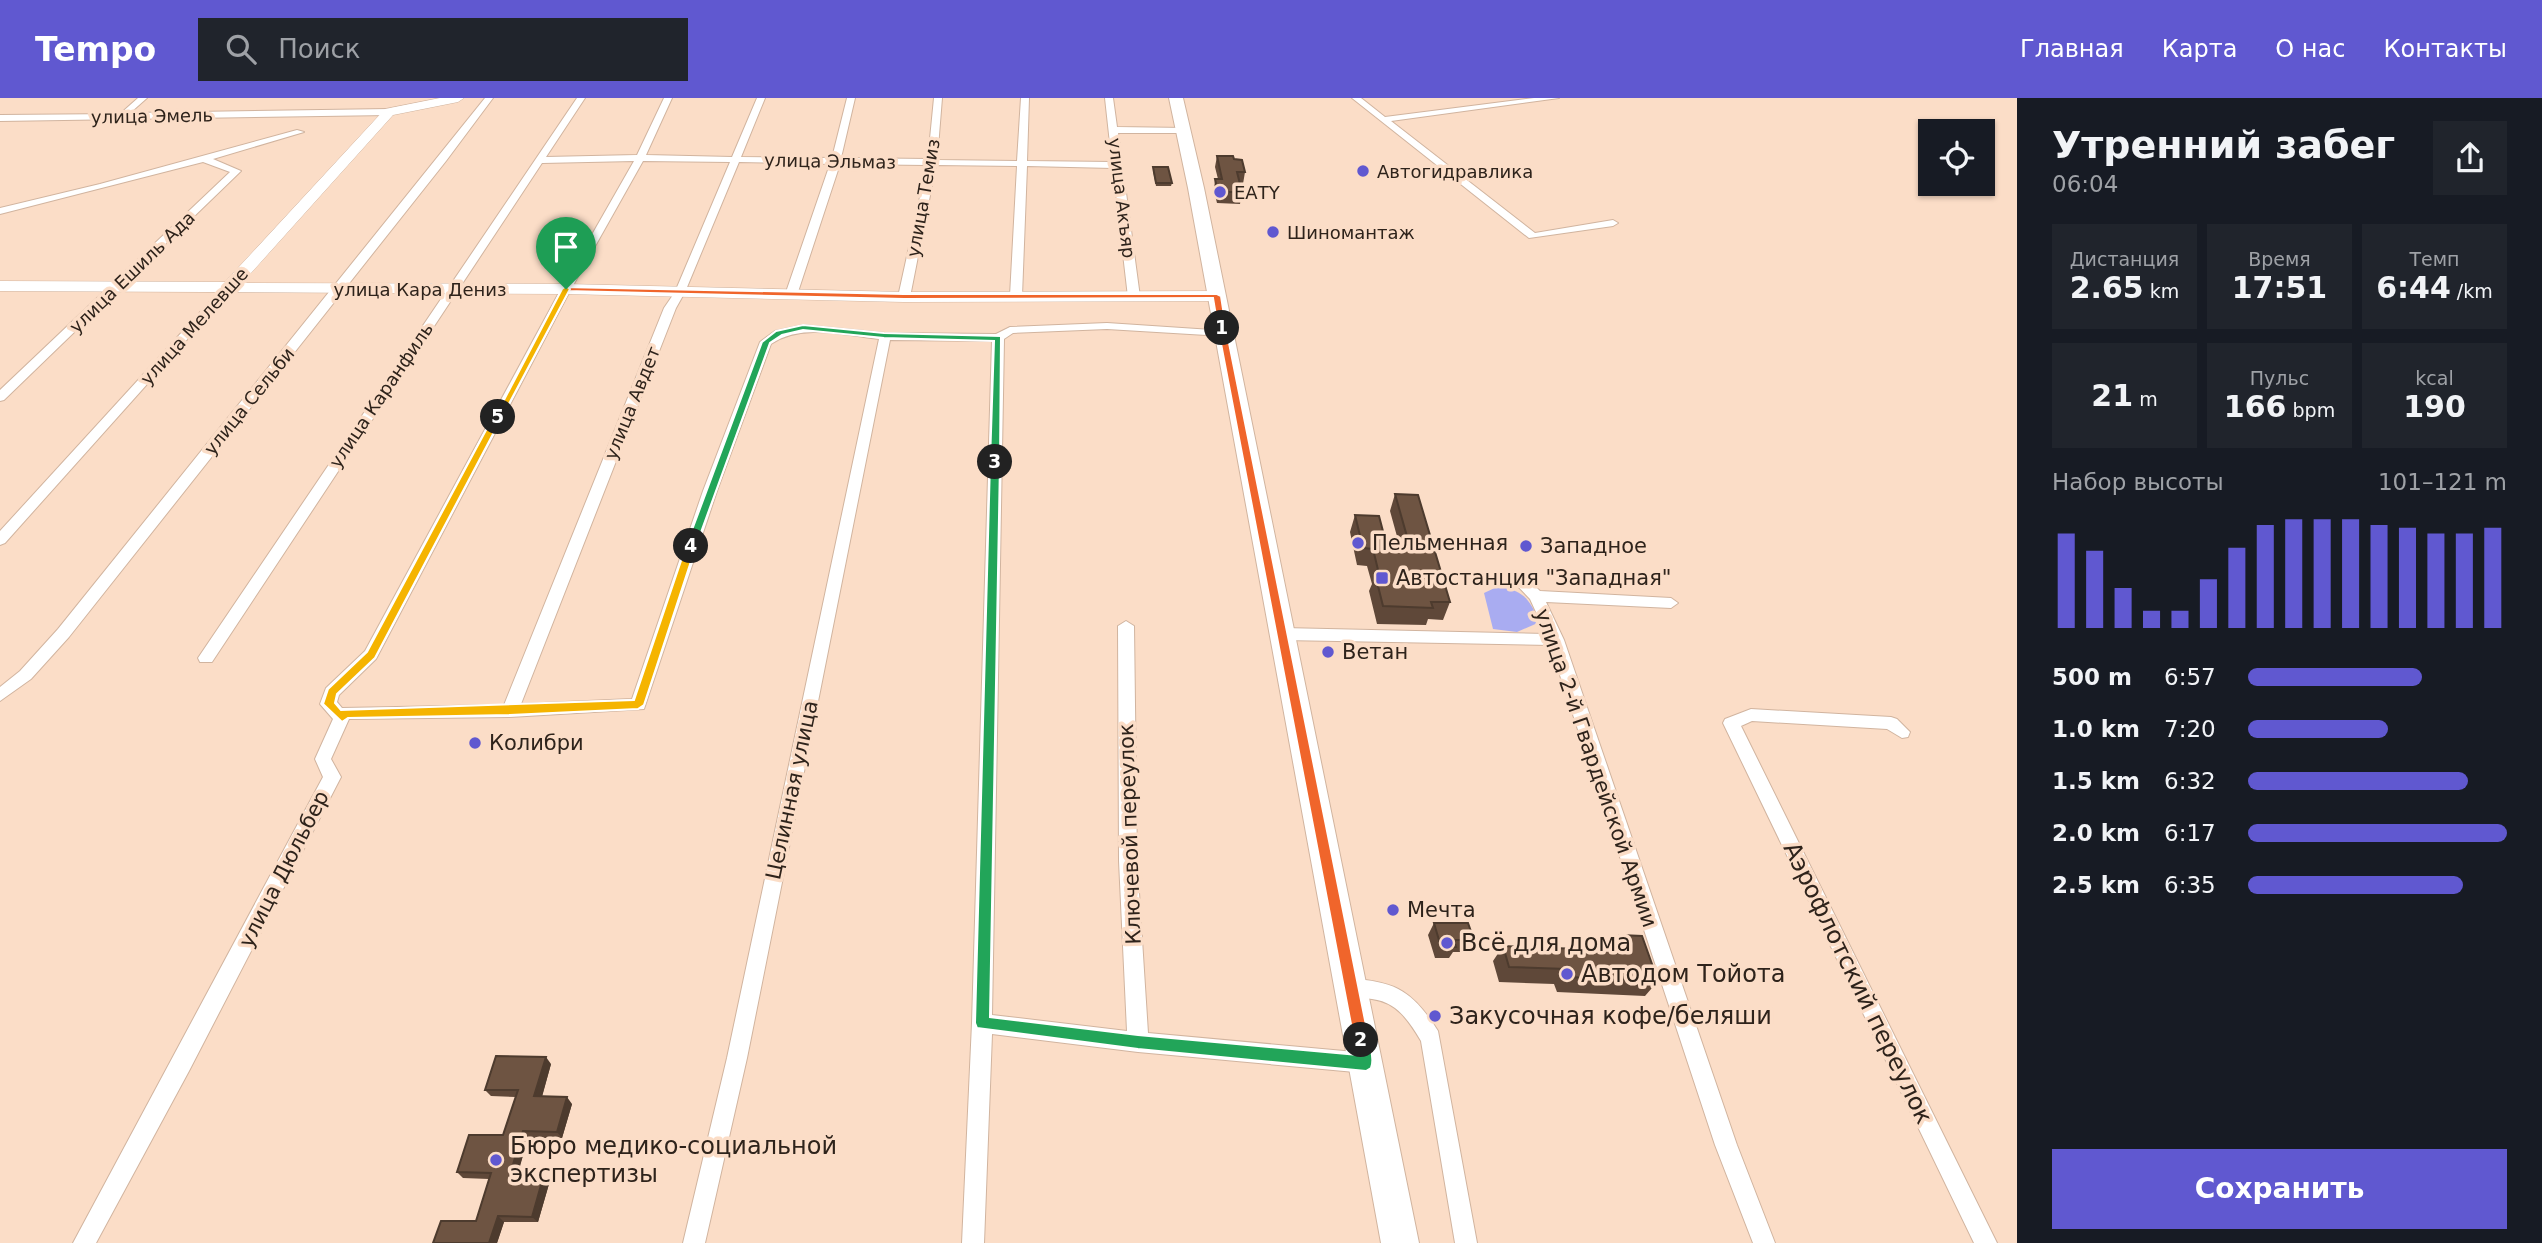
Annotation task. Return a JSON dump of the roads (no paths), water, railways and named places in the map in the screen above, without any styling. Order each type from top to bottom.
[{"type":"main road","points":[[389,112],[458,98]]},
{"type":"main road","points":[[1176,98],[1401,1243]]},
{"type":"main road","name":"улица Мелевше","points":[[229,287],[389,112]]},
{"type":"main road","name":"улица Кара Дениз","points":[[0,286],[566,289],[904,297],[1217,296]]},
{"type":"street","points":[[121,117],[143,98]]},
{"type":"street","name":"улица Сельби","points":[[0,695],[48,649],[339,289],[489,98]]},
{"type":"street","name":"улица Каранфиль","points":[[206,658],[581,98]]},
{"type":"street","points":[[668,98],[640,159],[566,289],[371,655],[332,692],[328,704],[342,717],[345,713],[510,711],[638,705],[710,491],[766,342],[779,333],[803,328],[884,336],[998,338],[1010,330],[1107,326],[1223,332]]},
{"type":"street","name":"улица Авдет","points":[[510,711],[670,308],[680,292],[761,98]]},
{"type":"street","points":[[791,295],[836,161],[851,98]]},
{"type":"street","name":"улица Темиз","points":[[904,297],[932,162],[938,98]]},
{"type":"street","points":[[1016,296],[1025,98]]},
{"type":"street","name":"улица Акъяр","points":[[1109,98],[1134,297]]},
{"type":"street","points":[[1356,98],[1533,236],[1613,223]]},
{"type":"street","points":[[1385,119],[1555,98]]},
{"type":"street","name":"улица Эмель","points":[[0,118],[389,112]]},
{"type":"street","points":[[1113,130],[1182,130]]},
{"type":"street","points":[[0,211],[300,132]]},
{"type":"street","name":"улица Ешиль Ада","points":[[0,397],[236,172],[202,158]]},
{"type":"street","name":"улица Эльмаз","points":[[541,160],[1119,165]]},
{"type":"street","name":"улица Мелевше","points":[[0,540],[229,287]]},
{"type":"street","name":"Целинная улица","points":[[694,1243],[737,1058],[884,336]]},
{"type":"street","points":[[973,1243],[982,1023],[998,338]]},
{"type":"street","name":"улица 2-й Гвардейской Армии","points":[[1516,577],[1536,596],[1556,640],[1726,1144],[1764,1243]]},
{"type":"street","points":[[1536,596],[1671,603]]},
{"type":"street","name":"Ключевой переулок","points":[[1125,626],[1128,861],[1138,1042]]},
{"type":"street","points":[[1283,634],[1556,640]]},
{"type":"street","name":"Аэрофлотский переулок","points":[[1902,732],[1891,723],[1843,719],[1751,715],[1731,723],[1986,1243]]},
{"type":"street","name":"улица Дюльбер","points":[[84,1243],[182,1064],[332,777],[323,758],[342,717]]},
{"type":"street","points":[[1351,988],[1380,988],[1399,998],[1417,1016],[1431,1038],[1466,1243]]},
{"type":"street","points":[[982,1023],[1138,1042],[1366,1063]]},
{"type":"place","name":"Автогидравлика","points":[[1363,171]]},
{"type":"place","name":"EАTY","points":[[1220,192]]},
{"type":"place","name":"Шиномантаж","points":[[1273,232]]},
{"type":"place","name":"Пельменная","points":[[1358,543]]},
{"type":"place","name":"Западное","points":[[1526,546]]},
{"type":"place","name":"Автостанция \"Западная\"","points":[[1382,578]]},
{"type":"place","name":"Ветан","points":[[1328,652]]},
{"type":"place","name":"Колибри","points":[[475,743]]},
{"type":"place","name":"Мечта","points":[[1393,910]]},
{"type":"place","name":"Всё для дома","points":[[1447,943]]},
{"type":"place","name":"Автодом Тойота","points":[[1567,974]]},
{"type":"place","name":"Закусочная кофе/беляши","points":[[1435,1016]]},
{"type":"place","name":"Бюро медико-социальной экспертизы","points":[[496,1160]]}]
